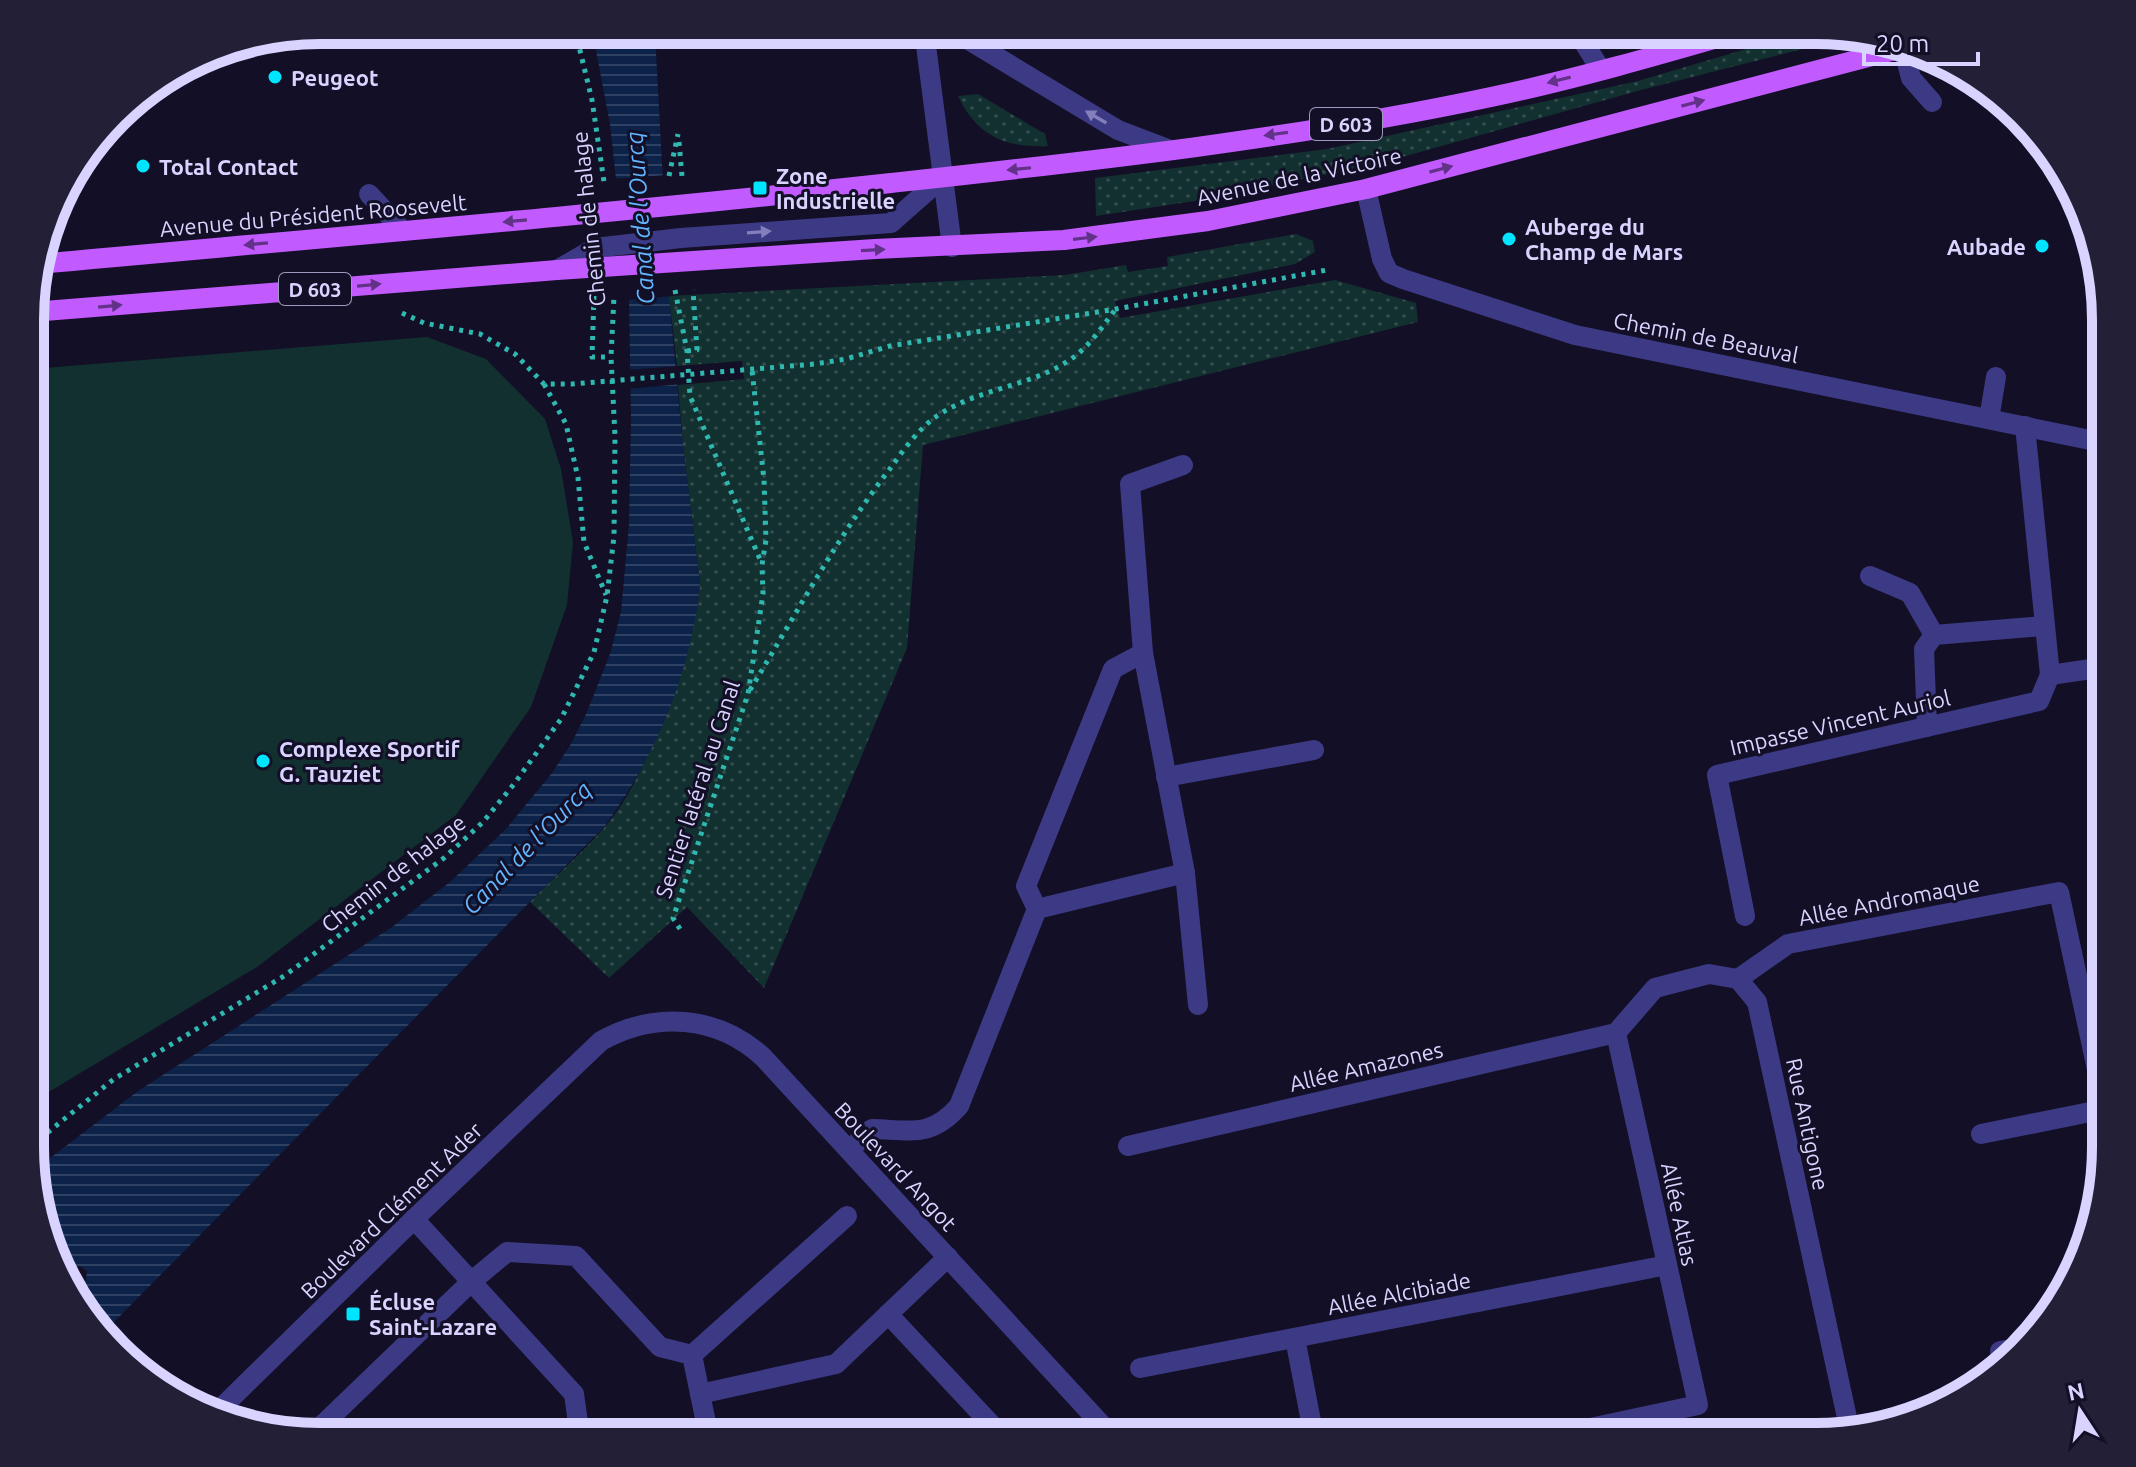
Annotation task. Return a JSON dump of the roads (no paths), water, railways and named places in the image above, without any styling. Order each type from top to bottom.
[{"type":"main road","name":"Avenue de la Victoire","points":[[593,214],[674,198],[943,177],[1324,128],[1491,97],[1692,45]]},
{"type":"main road","name":"Avenue de la Victoire","points":[[557,270],[679,272],[1064,240],[1208,221],[1366,189],[1884,53]]},
{"type":"main road","name":"Avenue du Président Roosevelt","points":[[50,263],[593,214]]},
{"type":"main road","name":"D 603","points":[[44,311],[557,270]]},
{"type":"street","points":[[926,44],[952,247]]},
{"type":"street","points":[[976,44],[1118,130],[1168,149]]},
{"type":"street","points":[[1585,45],[1601,70]]},
{"type":"street","points":[[1908,60],[1911,78],[1932,102]]},
{"type":"street","points":[[557,270],[595,248],[681,238],[891,223],[943,177]]},
{"type":"street","name":"Chemin de Beauval","points":[[1366,189],[1382,259],[1389,273],[1403,279],[1575,335],[2091,440]]},
{"type":"street","points":[[369,194],[403,231]]},
{"type":"street","points":[[1989,419],[1996,377]]},
{"type":"street","points":[[2025,426],[2050,675],[2091,669]]},
{"type":"street","points":[[1183,465],[1130,484],[1143,653],[1185,873],[1198,1005]]},
{"type":"street","points":[[1870,576],[1910,593],[1934,635]]},
{"type":"street","points":[[1927,727],[1924,649],[1934,635],[2044,626]]},
{"type":"street","points":[[849,1150],[872,1129],[922,1130],[944,1123],[959,1106],[1037,909],[1026,886],[1113,669],[1143,653]]},
{"type":"street","name":"Impasse Vincent Auriol","points":[[1745,916],[1717,775],[2039,701],[2050,675]]},
{"type":"street","points":[[1166,777],[1314,750]]},
{"type":"street","points":[[1037,909],[1185,873]]},
{"type":"street","name":"Allée Andromaque","points":[[1738,979],[1788,944],[2059,892],[2091,1042]]},
{"type":"street","points":[[1616,1033],[1655,988],[1709,974],[1738,979]]},
{"type":"street","name":"Rue Antigone","points":[[1738,979],[1757,1002],[1848,1420]]},
{"type":"street","name":"Boulevard Angot","points":[[601,1041],[620,1031],[668,1020],[690,1022],[732,1035],[749,1045],[1100,1423]]},
{"type":"street","name":"Allée Amazones","points":[[1128,1146],[1616,1033]]},
{"type":"street","name":"Allée Atlas","points":[[1614,1423],[1698,1405],[1616,1033]]},
{"type":"street","name":"Boulevard Clément Ader","points":[[224,1405],[601,1041]]},
{"type":"street","points":[[1981,1134],[2091,1111]]},
{"type":"street","points":[[692,1355],[847,1216]]},
{"type":"street","points":[[414,1219],[574,1394],[578,1422]]},
{"type":"street","points":[[326,1422],[472,1281],[507,1252],[576,1256],[660,1347],[692,1355]]},
{"type":"street","points":[[700,1394],[836,1364],[948,1257]]},
{"type":"street","name":"Allée Alcibiade","points":[[1140,1368],[1667,1265]]},
{"type":"street","points":[[888,1314],[989,1422]]},
{"type":"street","points":[[1295,1338],[1311,1423]]},
{"type":"street","points":[[692,1355],[706,1422]]},
{"type":"water","name":"Canal de l'Ourcq","points":[[595,44],[655,44],[669,296],[700,583],[689,648],[669,711],[640,770],[605,826],[110,1326],[81,1285],[86,1280],[87,1271],[80,1266],[72,1268],[53,1219],[45,1162],[138,1091],[392,927],[450,882],[506,829],[552,773],[587,712],[610,654],[621,612],[629,525],[629,300],[610,124]]},
{"type":"place","name":"Peugeot","points":[[275,77]]},
{"type":"place","name":"Total Contact","points":[[143,166]]},
{"type":"place","name":"Zone Industrielle","points":[[760,188]]},
{"type":"place","name":"Auberge du Champ de Mars","points":[[1509,239]]},
{"type":"place","name":"Aubade","points":[[2042,246]]},
{"type":"place","name":"Complexe Sportif G. Tauziet","points":[[263,761]]},
{"type":"place","name":"Écluse Saint-Lazare","points":[[353,1314]]}]
